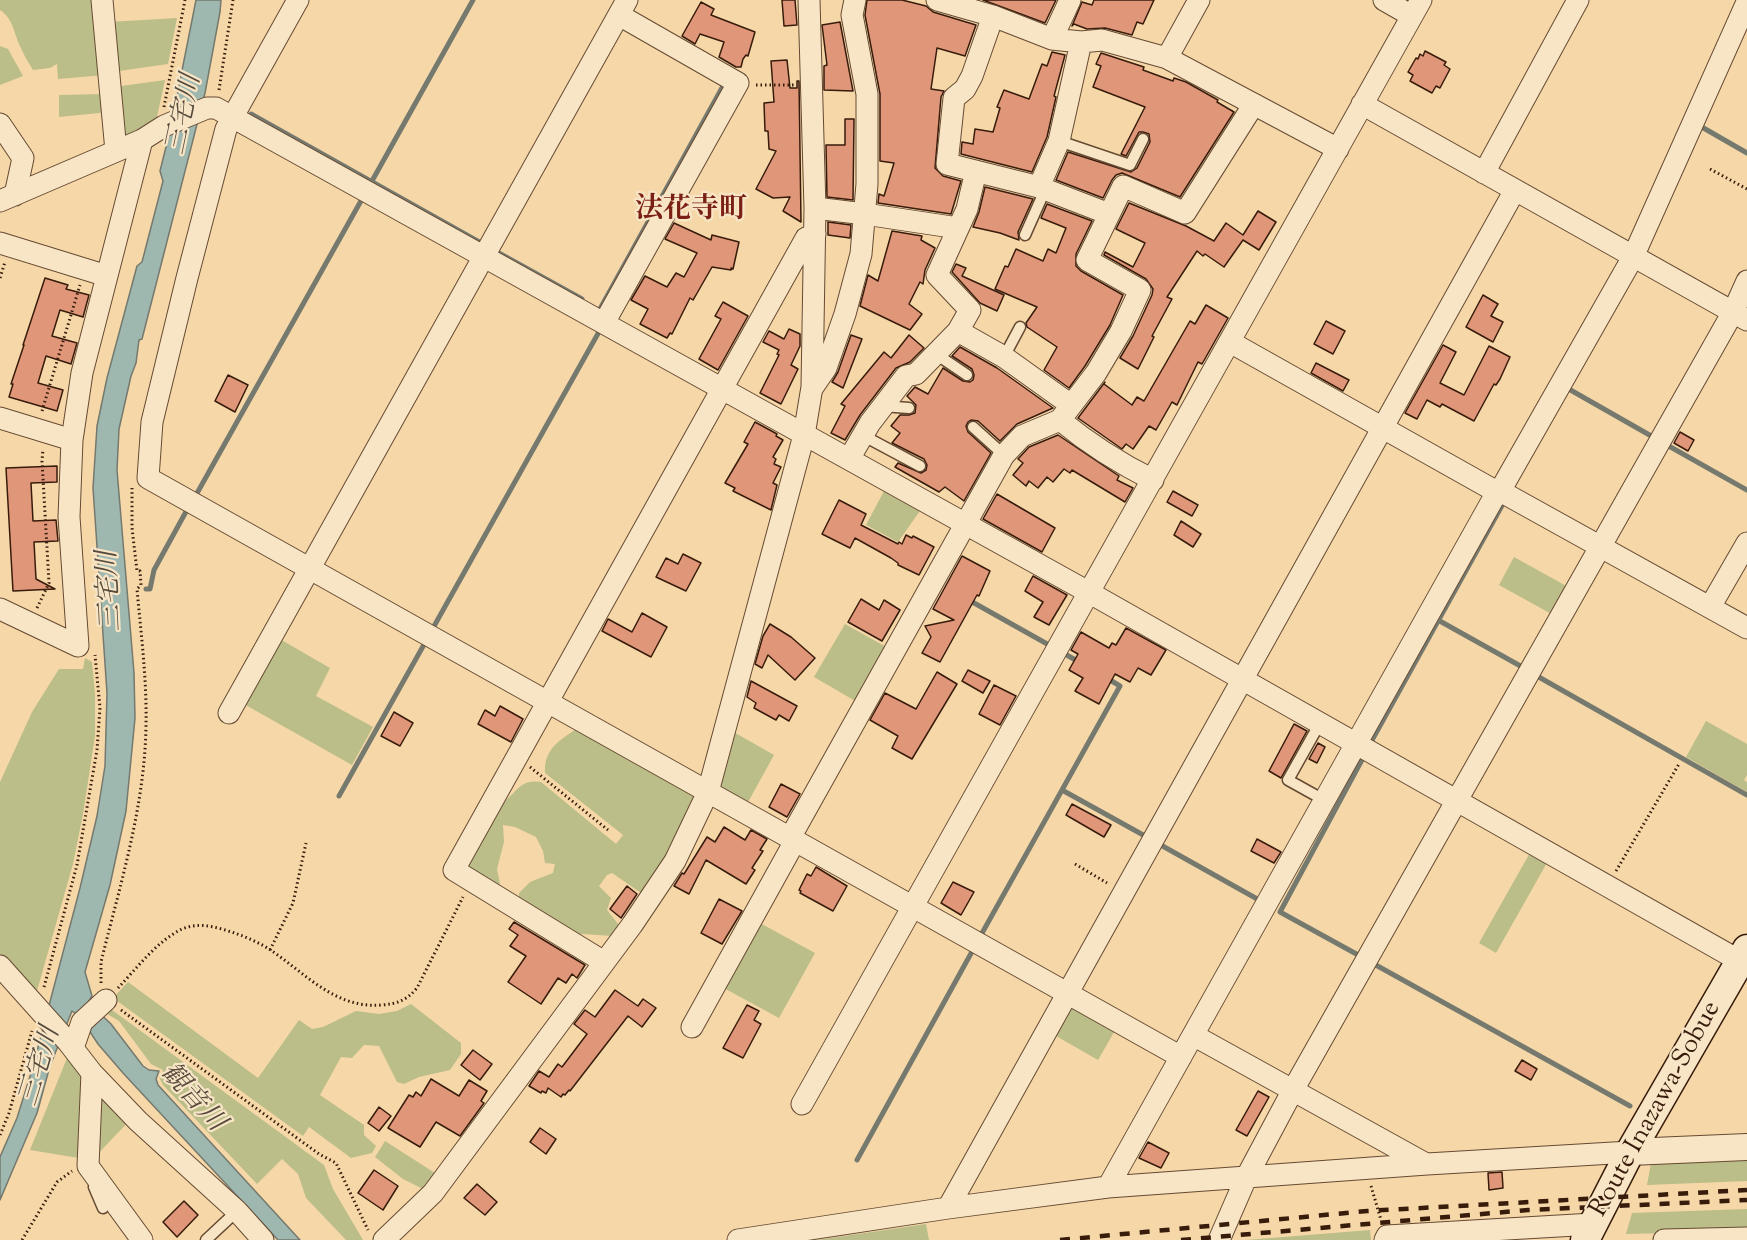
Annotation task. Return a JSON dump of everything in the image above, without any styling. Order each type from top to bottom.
[{"type":"main road","name":"Route Inazawa-Sobue","points":[[1589,1232],[1630,1152],[1745,958]]},
{"type":"street","points":[[102,0],[116,151]]},
{"type":"street","points":[[8,198],[155,132],[219,111],[298,0]]},
{"type":"street","points":[[376,1235],[433,1193],[604,962],[675,861],[708,792],[804,435],[812,387],[815,208],[809,0]]},
{"type":"street","points":[[812,387],[826,368],[845,314],[861,254],[867,184],[867,94],[852,15],[855,0]]},
{"type":"street","points":[[1052,39],[1070,0]]},
{"type":"street","points":[[1167,58],[1199,0]]},
{"type":"street","points":[[802,1104],[1417,8],[1384,0]]},
{"type":"street","points":[[1484,173],[1578,0]]},
{"type":"street","points":[[945,1],[993,16],[1052,39],[1081,42],[1102,40],[1167,58],[1338,149]]},
{"type":"street","points":[[1108,1187],[1324,800],[1633,256],[1747,2]]},
{"type":"street","points":[[229,713],[623,8],[738,82],[604,323]]},
{"type":"street","points":[[993,16],[972,76],[965,89],[954,98],[947,164],[1042,188],[1109,214]]},
{"type":"street","points":[[1042,188],[1059,141],[1081,42]]},
{"type":"street","points":[[1362,104],[1740,316]]},
{"type":"street","points":[[692,1027],[1004,455],[1022,436],[1065,412],[1096,374],[1121,331],[1140,290],[1087,260],[1123,186],[1185,213],[1254,105]]},
{"type":"street","points":[[219,111],[1090,593],[1608,886],[1745,958]]},
{"type":"street","points":[[219,111],[226,129],[152,422],[148,478],[1181,1057]]},
{"type":"street","points":[[0,124],[23,158],[8,198]]},
{"type":"street","points":[[0,609],[78,646],[69,517],[72,440],[82,373],[107,276],[155,132]]},
{"type":"street","points":[[849,459],[862,435],[906,376],[916,374],[936,354],[958,331],[970,310],[937,275],[967,209],[976,171]]},
{"type":"street","points":[[948,1208],[1515,190]]},
{"type":"street","points":[[815,208],[865,213],[958,228]]},
{"type":"street","points":[[604,962],[454,870],[806,238],[815,234]]},
{"type":"street","points":[[0,243],[107,276]]},
{"type":"street","points":[[1219,1240],[1246,1178],[1293,1090],[1601,546],[1740,316],[1747,281]]},
{"type":"street","points":[[958,331],[1004,357],[1065,412],[1106,455],[1153,480]]},
{"type":"street","points":[[1230,342],[1747,628]]},
{"type":"street","points":[[0,418],[72,440]]},
{"type":"street","points":[[1710,608],[1747,543]]},
{"type":"street","points":[[0,966],[92,1073],[138,1120],[237,1211],[263,1240]]},
{"type":"street","points":[[70,1045],[82,1022],[102,1003]]},
{"type":"street","points":[[1193,1035],[1427,1164]]},
{"type":"street","points":[[92,1073],[88,1167],[142,1240]]},
{"type":"street","points":[[738,1240],[948,1208],[1108,1187],[1427,1164],[1747,1147]]},
{"type":"street","points":[[1386,1238],[1589,1232]]},
{"type":"street","points":[[1664,1240],[1747,1238]]},
{"type":"lane","points":[[1123,186],[1143,139]]},
{"type":"lane","points":[[1059,141],[1130,165]]},
{"type":"lane","points":[[1025,235],[1042,188]]},
{"type":"lane","points":[[1004,357],[1020,327]]},
{"type":"lane","points":[[936,354],[967,375]]},
{"type":"lane","points":[[882,406],[909,408]]},
{"type":"lane","points":[[973,427],[1004,455]]},
{"type":"lane","points":[[862,435],[920,466]]},
{"type":"lane","points":[[1320,723],[1288,780],[1324,800]]},
{"type":"lane","points":[[88,1167],[94,1189],[103,1208]]},
{"type":"lane","points":[[206,1240],[237,1211]]},
{"type":"path","points":[[155,132],[185,0]]},
{"type":"path","points":[[219,111],[233,0]]},
{"type":"path","points":[[736,85],[812,84]]},
{"type":"path","points":[[1710,169],[1747,189]]},
{"type":"path","points":[[29,623],[49,583],[41,430],[85,269]]},
{"type":"path","points":[[132,482],[132,528],[141,585],[136,588],[146,725],[143,776],[134,827],[101,962],[102,1003],[319,1154],[336,1163],[376,1235]]},
{"type":"path","points":[[0,1135],[21,1076],[77,865],[97,750],[100,708],[95,648]]},
{"type":"path","points":[[518,757],[608,830]]},
{"type":"path","points":[[1608,886],[1679,764]]},
{"type":"path","points":[[270,950],[293,903],[306,843]]},
{"type":"path","points":[[1075,864],[1124,893]]},
{"type":"path","points":[[102,1003],[158,946],[181,930],[194,925],[211,927],[251,939],[270,950],[318,987],[345,1000],[359,1004],[393,1004],[408,998],[417,988],[472,881]]},
{"type":"path","points":[[22,1240],[57,1182],[69,1172],[88,1167]]},
{"type":"path","points":[[1365,1168],[1386,1238]]},
{"type":"green space","points":[[0,0],[99,0],[105,75],[58,79],[57,64],[50,68],[33,70],[22,51],[11,23],[0,10]]},
{"type":"green space","points":[[177,18],[168,64],[112,72],[109,22]]},
{"type":"green space","points":[[0,46],[8,49],[23,76],[0,85]]},
{"type":"green space","points":[[165,80],[155,126],[124,139],[114,87]]},
{"type":"green space","points":[[106,94],[109,112],[59,117],[59,95]]},
{"type":"green space","points":[[885,489],[922,508],[898,542],[866,525]]},
{"type":"green space","points":[[1514,557],[1570,588],[1555,616],[1499,585]]},
{"type":"green space","points":[[845,624],[888,648],[857,702],[814,677]]},
{"type":"green space","points":[[278,638],[330,668],[316,696],[373,727],[352,765],[242,703]]},
{"type":"green space","points":[[85,658],[92,662],[95,736],[73,864],[35,998],[0,959],[0,782],[32,712],[59,669],[83,669]]},
{"type":"green space","points":[[1706,721],[1747,744],[1747,775],[1744,780],[1747,782],[1747,792],[1686,757]]},
{"type":"green space","points":[[579,727],[691,788],[696,799],[681,837],[644,895],[612,873],[607,875],[599,886],[611,898],[607,910],[618,924],[618,931],[612,936],[568,935],[519,903],[519,893],[530,882],[553,873],[555,864],[545,863],[543,851],[536,837],[515,827],[503,825],[504,842],[497,869],[500,884],[495,888],[465,866],[498,805],[522,785],[533,782],[541,782],[616,844],[623,835],[545,773],[545,764],[551,750],[560,740]]},
{"type":"green space","points":[[730,730],[774,755],[747,804],[721,790],[718,779]]},
{"type":"green space","points":[[1531,851],[1548,861],[1496,953],[1479,943]]},
{"type":"green space","points":[[758,922],[815,953],[779,1018],[722,987]]},
{"type":"green space","points":[[128,982],[258,1078],[299,1020],[312,1029],[323,1027],[356,1011],[379,1014],[397,1011],[411,1004],[461,1043],[461,1054],[450,1070],[419,1077],[404,1084],[397,1082],[379,1046],[364,1045],[352,1058],[341,1057],[320,1095],[364,1125],[364,1135],[376,1146],[372,1153],[351,1158],[309,1127],[303,1136],[113,998]]},
{"type":"green space","points":[[108,1007],[324,1165],[333,1189],[363,1240],[346,1240],[306,1198],[298,1174],[282,1159],[257,1184],[163,1085],[160,1079],[163,1070],[151,1064],[119,1021],[104,1012]]},
{"type":"green space","points":[[1072,1007],[1117,1027],[1098,1060],[1056,1036]]},
{"type":"green space","points":[[69,1053],[85,1071],[85,1159],[30,1150]]},
{"type":"green space","points":[[97,1094],[131,1119],[93,1159]]},
{"type":"green space","points":[[385,1141],[438,1175],[425,1190],[403,1179],[375,1157]]},
{"type":"green space","points":[[1747,1159],[1747,1181],[1647,1185],[1651,1163]]},
{"type":"green space","points":[[1747,1209],[1747,1231],[1626,1234],[1632,1213]]},
{"type":"green space","points":[[926,1224],[929,1240],[817,1240]]},
{"type":"green space","points":[[1370,1230],[1371,1240],[1246,1240]]},
{"type":"water","name":"三宅川","points":[[196,0],[221,0],[220,12],[205,93],[142,339],[139,340],[136,363],[119,429],[117,470],[134,673],[135,718],[126,811],[110,885],[85,972],[92,996],[89,1001],[92,1006],[111,1024],[143,1066],[149,1070],[159,1071],[156,1079],[158,1085],[300,1240],[278,1240],[123,1073],[98,1044],[81,1018],[72,1011],[50,1066],[37,1113],[0,1200],[0,1157],[17,1118],[32,1070],[97,816],[105,766],[107,693],[93,488],[97,426],[107,378],[137,266],[142,262],[163,181],[160,171]]},
{"type":"building","points":[[782,0],[795,0],[797,25],[784,26]]},
{"type":"building","points":[[867,0],[902,0],[926,6],[933,12],[976,25],[965,56],[937,48],[931,89],[944,91],[941,97],[935,168],[943,176],[961,181],[951,214],[878,203],[879,194],[884,196],[894,163],[880,161],[880,94],[865,15]]},
{"type":"building","points":[[983,0],[1056,0],[1045,23]]},
{"type":"building","points":[[1094,0],[1154,0],[1143,24],[1137,22],[1132,35],[1105,28],[1087,29],[1074,24],[1072,26],[1082,2],[1092,5]]},
{"type":"building","points":[[701,2],[714,9],[711,15],[755,32],[748,56],[746,55],[743,59],[741,67],[736,67],[719,57],[724,42],[700,34],[695,44],[682,36]]},
{"type":"building","points":[[840,22],[853,91],[824,90],[824,66],[827,65],[822,25]]},
{"type":"building","points":[[1425,51],[1446,62],[1444,65],[1450,69],[1440,88],[1436,86],[1432,93],[1410,81],[1413,75],[1408,72],[1416,58],[1418,59],[1420,54],[1423,56]]},
{"type":"building","points":[[1052,52],[1065,55],[1054,96],[1056,97],[1047,137],[1032,172],[961,154],[962,142],[973,144],[975,129],[993,132],[1000,108],[997,107],[1004,90],[1029,99],[1042,64],[1047,66]]},
{"type":"building","points":[[1101,53],[1144,67],[1143,70],[1173,81],[1174,78],[1186,82],[1234,112],[1180,197],[1122,173],[1116,175],[1112,180],[1103,198],[1056,180],[1068,152],[1131,172],[1137,168],[1150,142],[1149,134],[1139,132],[1126,156],[1121,154],[1145,107],[1093,87],[1101,66],[1096,64]]},
{"type":"building","points":[[787,60],[790,88],[797,88],[797,81],[799,81],[801,222],[783,211],[790,197],[773,198],[756,189],[776,151],[769,149],[768,131],[765,131],[764,103],[774,102],[771,61]]},
{"type":"building","points":[[845,119],[854,119],[853,200],[827,197],[826,145],[845,145]]},
{"type":"building","points":[[985,187],[1033,199],[1018,232],[1019,240],[973,227]]},
{"type":"building","points":[[1129,203],[1186,226],[1214,241],[1226,223],[1243,235],[1258,211],[1276,222],[1259,250],[1243,240],[1224,267],[1197,251],[1167,297],[1172,299],[1152,336],[1154,337],[1138,369],[1120,358],[1133,336],[1153,289],[1146,279],[1104,255],[1105,252],[1133,267],[1145,243],[1116,229]]},
{"type":"building","points":[[1047,204],[1092,221],[1076,254],[1076,266],[1123,295],[1110,325],[1069,388],[1044,370],[1057,347],[1027,327],[1026,323],[1037,307],[995,289],[1005,266],[1008,267],[1016,249],[1043,261],[1048,249],[1056,253],[1066,228],[1041,218]]},
{"type":"building","points":[[828,222],[851,225],[850,238],[828,235]]},
{"type":"building","points":[[674,223],[711,240],[712,235],[739,242],[733,269],[712,267],[693,300],[690,298],[672,334],[670,333],[667,338],[640,324],[648,309],[631,300],[645,276],[667,287],[676,273],[684,277],[697,253],[665,239]]},
{"type":"building","points":[[892,231],[922,236],[921,240],[935,248],[925,270],[923,284],[920,282],[909,304],[922,314],[910,330],[860,306],[868,275],[878,281]]},
{"type":"building","points":[[956,264],[966,268],[962,276],[1004,295],[997,311],[980,303],[952,272]]},
{"type":"building","points":[[45,278],[68,285],[66,289],[89,295],[83,317],[60,310],[52,336],[77,343],[71,364],[46,356],[38,383],[63,390],[57,411],[9,397],[13,384],[11,384]]},
{"type":"building","points":[[1483,295],[1498,304],[1491,316],[1503,322],[1493,342],[1466,327]]},
{"type":"building","points":[[723,302],[748,316],[718,370],[699,359],[721,319],[715,316]]},
{"type":"building","points":[[1206,305],[1228,318],[1202,364],[1198,362],[1177,405],[1172,402],[1156,430],[1149,426],[1133,449],[1126,444],[1122,449],[1078,418],[1105,382],[1104,384],[1132,405],[1137,397],[1144,401],[1190,321],[1195,324]]},
{"type":"building","points":[[1326,321],[1345,331],[1333,354],[1314,344]]},
{"type":"building","points":[[789,329],[800,334],[800,346],[791,365],[798,369],[781,404],[760,393],[779,355],[777,354],[779,350],[763,342],[769,331],[784,339]]},
{"type":"building","points":[[851,335],[862,339],[843,388],[832,382],[838,372]]},
{"type":"building","points":[[909,335],[924,348],[910,362],[896,368],[860,415],[845,440],[831,433],[845,406],[841,404],[884,352],[891,358]]},
{"type":"building","points":[[1443,345],[1456,352],[1440,383],[1464,395],[1489,346],[1510,357],[1500,379],[1496,385],[1494,384],[1474,421],[1442,404],[1440,407],[1427,400],[1417,419],[1405,413]]},
{"type":"building","points":[[960,347],[997,368],[1053,408],[1017,424],[1000,441],[978,421],[968,422],[966,426],[968,432],[991,453],[964,501],[945,487],[939,492],[895,467],[898,463],[921,473],[926,470],[927,465],[924,459],[892,443],[900,433],[891,426],[900,415],[915,413],[916,405],[907,396],[915,387],[928,394],[943,368],[963,381],[973,380],[972,369],[952,356]]},
{"type":"building","points":[[1316,363],[1349,380],[1343,391],[1311,373]]},
{"type":"building","points":[[228,375],[248,385],[235,412],[215,401]]},
{"type":"building","points":[[755,422],[777,434],[776,436],[783,440],[773,457],[776,459],[774,464],[781,467],[773,483],[777,485],[771,510],[733,491],[735,488],[725,483],[748,444],[744,442]]},
{"type":"building","points":[[1680,432],[1694,440],[1688,451],[1674,443]]},
{"type":"building","points":[[1058,435],[1119,476],[1117,480],[1133,488],[1125,502],[1072,470],[1070,473],[1064,469],[1053,482],[1047,477],[1038,488],[1029,481],[1026,486],[1013,475],[1023,463],[1018,459],[1029,447]]},
{"type":"building","points":[[57,466],[57,482],[31,483],[33,521],[56,520],[58,541],[34,542],[36,579],[55,589],[13,591],[6,468]]},
{"type":"building","points":[[1173,491],[1198,505],[1192,516],[1167,502]]},
{"type":"building","points":[[997,494],[1055,528],[1042,552],[983,519]]},
{"type":"building","points":[[839,500],[866,514],[861,525],[898,544],[899,542],[902,544],[906,535],[912,538],[913,536],[934,547],[919,575],[898,565],[891,558],[855,538],[850,548],[822,534]]},
{"type":"building","points":[[1181,521],[1201,534],[1193,547],[1174,535]]},
{"type":"building","points":[[683,554],[701,563],[686,591],[656,577],[666,558],[678,564]]},
{"type":"building","points":[[962,556],[990,571],[979,596],[977,595],[940,662],[922,653],[931,637],[925,626],[954,620],[933,609]]},
{"type":"building","points":[[1033,576],[1067,595],[1049,625],[1034,617],[1043,602],[1025,591]]},
{"type":"building","points":[[861,599],[879,610],[884,600],[900,610],[882,641],[848,622]]},
{"type":"building","points":[[642,613],[667,627],[651,657],[602,631],[608,619],[632,632]]},
{"type":"building","points":[[770,624],[791,637],[815,658],[795,680],[768,655],[762,668],[755,664],[763,636]]},
{"type":"building","points":[[1126,628],[1166,650],[1151,675],[1138,668],[1130,682],[1115,674],[1099,704],[1075,691],[1083,678],[1069,670],[1078,654],[1071,650],[1081,632],[1109,648],[1112,643],[1116,645]]},
{"type":"building","points":[[968,670],[990,681],[983,693],[962,681]]},
{"type":"building","points":[[937,672],[957,684],[912,759],[892,748],[898,736],[870,720],[885,693],[916,709]]},
{"type":"building","points":[[751,681],[797,706],[789,721],[779,715],[776,720],[754,708],[756,703],[747,697]]},
{"type":"building","points":[[994,685],[1016,696],[1000,725],[979,714]]},
{"type":"building","points":[[500,706],[523,719],[511,742],[478,724],[485,710],[495,716]]},
{"type":"building","points":[[394,712],[413,723],[400,746],[381,736]]},
{"type":"building","points":[[1294,724],[1307,731],[1281,778],[1269,771]]},
{"type":"building","points":[[1318,743],[1325,747],[1317,763],[1309,759]]},
{"type":"building","points":[[781,784],[800,794],[787,817],[769,807]]},
{"type":"building","points":[[1072,804],[1111,825],[1104,837],[1066,815]]},
{"type":"building","points":[[724,827],[745,840],[751,830],[767,839],[760,850],[763,851],[752,868],[755,870],[746,884],[706,860],[689,894],[674,886],[707,837],[715,842]]},
{"type":"building","points":[[1257,839],[1281,852],[1274,863],[1251,851]]},
{"type":"building","points":[[816,867],[847,886],[833,911],[800,893],[799,890],[807,874],[811,876]]},
{"type":"building","points":[[953,882],[974,892],[961,915],[941,903]]},
{"type":"building","points":[[627,886],[637,894],[621,918],[610,909]]},
{"type":"building","points":[[719,899],[742,911],[722,944],[701,933]]},
{"type":"building","points":[[514,922],[585,965],[577,978],[572,974],[566,983],[558,978],[541,1004],[508,982],[526,956],[510,946],[518,935],[509,929]]},
{"type":"building","points":[[615,990],[638,1006],[643,999],[656,1008],[642,1027],[628,1016],[565,1095],[561,1097],[548,1088],[546,1093],[542,1091],[541,1093],[529,1086],[539,1071],[549,1077],[558,1064],[562,1067],[587,1034],[574,1024],[585,1010],[595,1017]]},
{"type":"building","points":[[747,1005],[759,1011],[754,1020],[761,1024],[743,1058],[723,1048]]},
{"type":"building","points":[[473,1050],[492,1064],[480,1080],[461,1065]]},
{"type":"building","points":[[1522,1060],[1537,1069],[1531,1080],[1515,1071]]},
{"type":"building","points":[[431,1079],[459,1096],[469,1080],[487,1091],[481,1101],[484,1103],[460,1136],[436,1122],[420,1147],[388,1128],[409,1095],[413,1097],[416,1092],[421,1096]]},
{"type":"building","points":[[1258,1091],[1269,1097],[1247,1136],[1236,1130]]},
{"type":"building","points":[[379,1107],[391,1116],[379,1131],[368,1123]]},
{"type":"building","points":[[540,1128],[556,1139],[546,1154],[530,1142]]},
{"type":"building","points":[[1148,1142],[1169,1153],[1161,1168],[1139,1158]]},
{"type":"building","points":[[374,1170],[398,1186],[383,1210],[358,1193]]},
{"type":"building","points":[[1502,1172],[1503,1188],[1489,1190],[1488,1173]]},
{"type":"building","points":[[477,1184],[497,1202],[485,1215],[464,1198]]},
{"type":"building","points":[[184,1201],[198,1215],[177,1237],[163,1222]]},
{"type":"waterway","points":[[372,181],[473,0]]},
{"type":"waterway","points":[[600,309],[723,86]]},
{"type":"waterway","points":[[251,114],[481,243]]},
{"type":"waterway","points":[[1700,126],[1747,153]]},
{"type":"waterway","points":[[196,495],[362,199]]},
{"type":"waterway","points":[[497,252],[582,299]]},
{"type":"waterway","points":[[433,628],[600,330]]},
{"type":"waterway","points":[[1567,388],[1653,437]]},
{"type":"waterway","points":[[1667,445],[1747,490]]},
{"type":"waterway","points":[[1371,742],[1504,502]]},
{"type":"waterway","points":[[146,589],[150,589],[154,570],[188,508]]},
{"type":"waterway","points":[[967,599],[1049,645]]},
{"type":"waterway","points":[[1438,620],[1524,668]]},
{"type":"waterway","points":[[339,796],[426,641]]},
{"type":"waterway","points":[[1065,654],[1079,662]]},
{"type":"waterway","points":[[1537,676],[1747,795]]},
{"type":"waterway","points":[[1105,677],[1120,686],[1062,790],[1145,836]]},
{"type":"waterway","points":[[1360,956],[1280,912],[1363,758]]},
{"type":"waterway","points":[[981,935],[1062,790]]},
{"type":"waterway","points":[[1157,847],[1159,844],[1259,900]]},
{"type":"waterway","points":[[857,1160],[974,948]]},
{"type":"waterway","points":[[1374,964],[1630,1106]]},
{"type":"railway","points":[[1060,1240],[1367,1211],[1747,1190]]},
{"type":"railway","points":[[1181,1240],[1528,1210],[1747,1200]]},
{"type":"district","name":"法花寺町","points":[[691,212]]},
{"type":"water label","name":"観音川","points":[[191,1099]]}]
